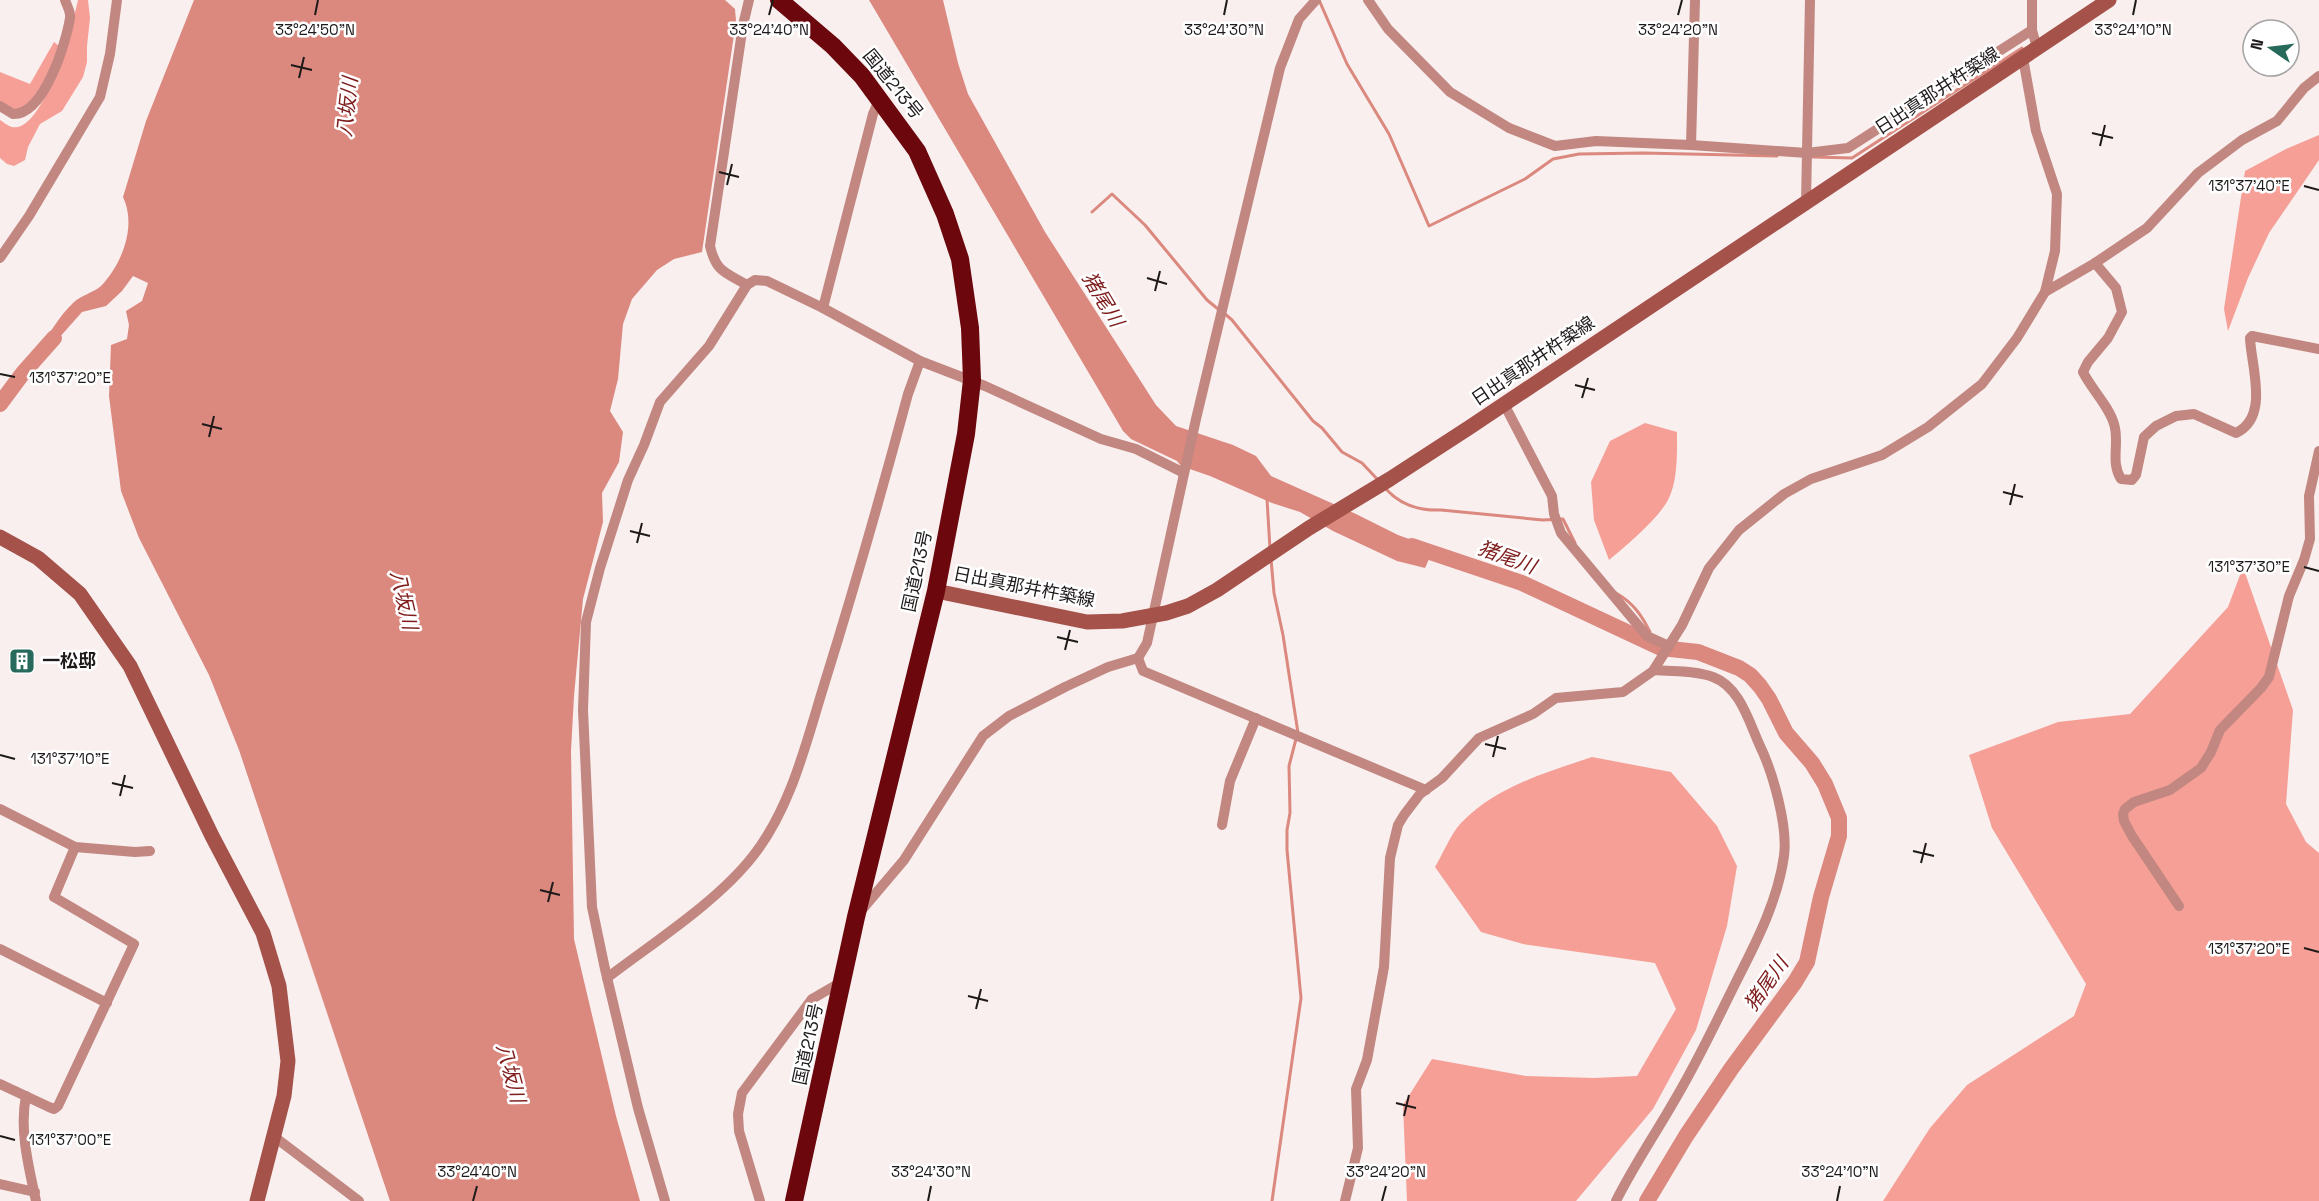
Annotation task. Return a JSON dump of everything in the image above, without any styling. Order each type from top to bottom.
[{"type":"highway","name":"国道213号","points":[[779,0],[833,46],[862,76],[917,151],[945,214],[960,259],[965,289],[972,380],[966,434],[936,591],[856,917],[794,1201]]},
{"type":"main road","name":"日出真那井杵築線","points":[[936,591],[1087,622],[1122,621],[1188,606],[1390,479],[2109,0]]},
{"type":"main road","points":[[0,537],[38,558],[80,594],[130,666],[207,825],[263,933],[279,986],[288,1061],[284,1096],[272,1135],[257,1201]]},
{"type":"street","points":[[0,106],[13,114],[25,112],[36,102],[47,85],[55,69],[70,17],[65,0]]},
{"type":"street","points":[[0,258],[29,216],[100,97],[110,54],[117,0]]},
{"type":"street","points":[[747,285],[719,268],[713,261],[710,246],[743,25],[750,0]]},
{"type":"street","points":[[1368,0],[1388,29],[1450,92],[1509,128],[1555,146],[1596,141],[1691,145],[1807,158],[1855,145],[2032,30]]},
{"type":"street","points":[[1691,145],[1695,0]]},
{"type":"street","points":[[1806,202],[1810,0]]},
{"type":"street","points":[[2032,0],[2032,30],[2037,48]]},
{"type":"street","points":[[856,917],[904,860],[983,736],[1009,716],[1065,687],[1108,667],[1138,658],[1147,643],[1196,419],[1280,68],[1299,19],[1315,1]]},
{"type":"street","points":[[1345,1201],[1358,1148],[1356,1089],[1367,1060],[1384,967],[1392,849],[1398,825],[1420,794],[1442,778],[1479,738],[1533,714],[1556,698],[1623,692],[1654,670],[1682,625],[1709,568],[1739,530],[1784,494],[1831,471],[1882,455],[1928,427],[1982,384],[2046,292],[2055,251],[2057,194],[2036,131],[2023,58]]},
{"type":"street","points":[[2046,292],[2147,228],[2213,160],[2242,140],[2277,121],[2304,88],[2319,76]]},
{"type":"street","points":[[823,308],[873,114],[880,98]]},
{"type":"street","points":[[2095,263],[2116,288],[2122,312],[2108,338],[2088,362],[2083,372],[2112,417],[2115,427],[2117,473],[2121,479],[2132,480],[2136,475],[2144,437],[2157,426],[2176,416],[2193,414],[2236,432],[2241,430],[2252,417],[2256,397],[2250,338],[2252,336],[2319,349]]},
{"type":"street","points":[[665,1201],[638,1108],[592,907],[583,710],[586,622],[600,568],[628,480],[660,402],[709,346],[747,285],[755,280],[767,281],[823,308],[920,361],[972,380],[1101,439],[1136,448],[1184,473]]},
{"type":"street","points":[[607,978],[705,903],[743,869],[771,831],[799,765],[868,542],[908,394],[920,361]]},
{"type":"street","points":[[1503,404],[1552,496],[1554,514],[1561,533],[1647,636],[1669,646]]},
{"type":"street","points":[[2179,906],[2132,836],[2123,814],[2125,809],[2134,802],[2170,790],[2201,768],[2220,730],[2261,688],[2269,676],[2289,596],[2304,560],[2310,538],[2309,496],[2319,451]]},
{"type":"street","points":[[1138,658],[1143,671],[1426,790]]},
{"type":"street","points":[[1616,1201],[1630,1172],[1673,1103],[1750,955],[1778,886],[1785,853],[1783,828],[1770,767],[1749,719],[1734,693],[1723,682],[1712,677],[1654,670]]},
{"type":"street","points":[[1222,825],[1230,780],[1256,718]]},
{"type":"street","points":[[0,809],[75,847],[150,851]]},
{"type":"street","points":[[0,1084],[49,1107],[58,1106],[134,944],[54,897],[75,847]]},
{"type":"street","points":[[0,949],[107,1003]]},
{"type":"street","points":[[760,1201],[739,1131],[738,1114],[742,1094],[813,999],[843,981]]},
{"type":"street","points":[[0,1184],[35,1197],[25,1137],[26,1096]]},
{"type":"street","points":[[272,1135],[359,1201]]},
{"type":"shaded area","points":[[78,0],[88,0],[90,18],[87,62],[83,77],[62,111],[40,124],[28,147],[25,160],[14,166],[7,164],[0,158],[0,120],[12,127],[24,124],[35,113],[46,96],[55,75]]},
{"type":"shaded area","points":[[54,42],[59,46],[34,100],[13,117],[0,112],[0,72],[30,84]]},
{"type":"shaded area","points":[[2319,135],[2319,160],[2269,233],[2248,278],[2228,331],[2224,309],[2245,171],[2286,149]]},
{"type":"shaded area","points":[[1645,423],[1677,432],[1674,484],[1668,500],[1657,516],[1609,560],[1594,520],[1591,482],[1610,441]]},
{"type":"shaded area","points":[[2243,567],[2293,710],[2286,804],[2306,842],[2319,853],[2319,1201],[1883,1201],[1930,1128],[1967,1085],[2074,1016],[2086,984],[1992,828],[1969,755],[2058,722],[2130,714],[2228,607]]},
{"type":"shaded area","points":[[1592,757],[1671,772],[1717,826],[1737,866],[1727,926],[1696,1030],[1653,1109],[1576,1201],[1407,1201],[1403,1105],[1432,1059],[1526,1076],[1594,1078],[1637,1076],[1676,1009],[1655,963],[1523,944],[1481,932],[1435,867],[1461,823],[1490,799],[1522,782]]},
{"type":"water","name":"八坂川","points":[[194,0],[725,0],[735,9],[736,21],[702,252],[674,259],[657,270],[632,299],[623,324],[618,379],[610,411],[623,432],[619,462],[602,493],[603,522],[583,599],[574,696],[571,751],[574,939],[616,1116],[640,1201],[390,1201],[239,750],[209,675],[139,538],[121,491],[109,396],[111,345],[127,339],[129,325],[126,311],[142,301],[148,283],[133,276],[122,291],[106,306],[82,312],[43,356],[37,351],[68,308],[76,300],[101,286],[121,256],[128,232],[127,208],[123,197],[146,121]]},
{"type":"water","points":[[869,0],[943,0],[968,94],[1045,232],[1156,405],[1176,426],[1233,445],[1256,456],[1271,476],[1398,535],[1434,548],[1425,568],[1397,561],[1333,531],[1300,512],[1181,466],[1177,461],[1131,439],[1123,431]]},
{"type":"waterway","points":[[1319,0],[1347,64],[1389,134],[1429,226],[1525,179],[1553,159],[1579,154],[1643,153],[1777,156]]},
{"type":"waterway","points":[[1813,157],[1852,158],[2022,48]]},
{"type":"waterway","points":[[1092,212],[1112,194],[1145,225],[1207,300],[1218,309]]},
{"type":"waterway","points":[[1224,313],[1313,421],[1342,452],[1362,463],[1379,481]]},
{"type":"waterway","points":[[0,404],[23,373],[54,338]]},
{"type":"waterway","points":[[1385,488],[1404,503],[1426,509],[1543,520],[1563,519],[1575,543]]},
{"type":"waterway","points":[[1267,499],[1270,549]]},
{"type":"waterway","name":"猪尾川","points":[[1412,546],[1522,583],[1661,648],[1698,652],[1739,668],[1750,675],[1769,699],[1786,733],[1812,763],[1825,784],[1839,818],[1839,836],[1821,897],[1807,962],[1686,1136],[1647,1201]]},
{"type":"waterway","points":[[1271,559],[1274,593],[1298,733]]},
{"type":"waterway","points":[[1616,593],[1636,610],[1650,632]]},
{"type":"waterway","points":[[1272,1201],[1301,998],[1287,850],[1290,813],[1289,766],[1296,739]]},
{"type":"place","name":"一松邸","points":[[22,661]]}]
